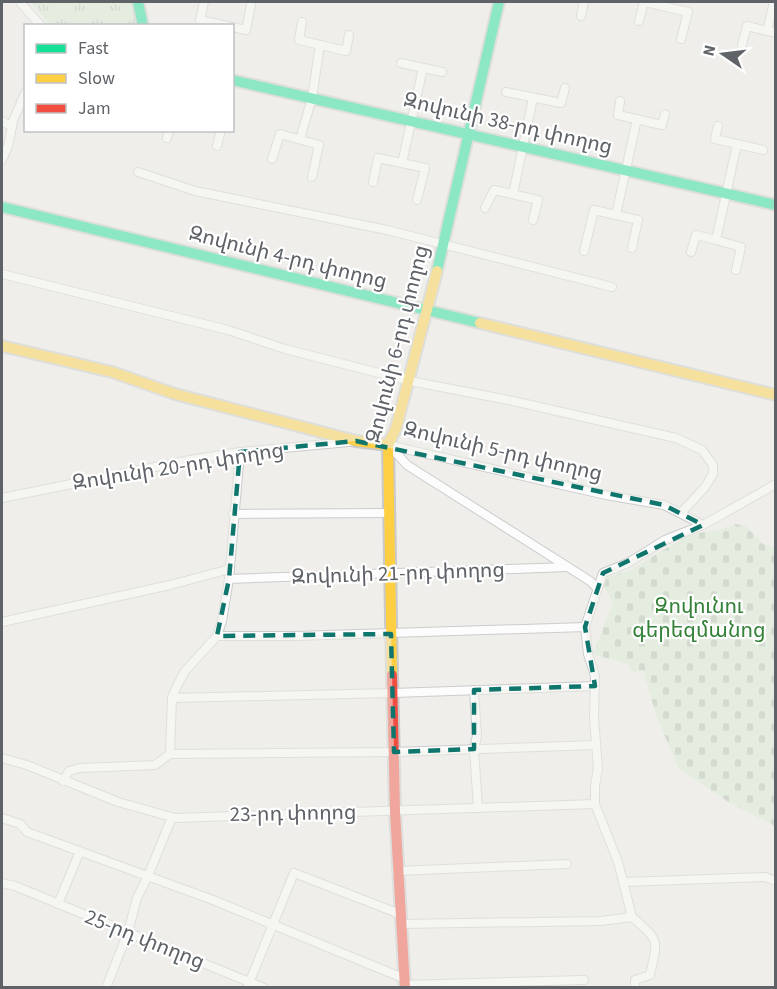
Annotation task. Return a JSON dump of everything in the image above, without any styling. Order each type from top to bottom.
[{"type":"street","points":[[20,2],[38,24]]},
{"type":"street","points":[[138,2],[143,24]]},
{"type":"street","points":[[204,2],[200,20],[218,24]]},
{"type":"street","name":"Զովունի 6-րդ փողոց","points":[[404,984],[394,811],[388,445],[396,428],[428,311],[499,2]]},
{"type":"street","points":[[581,16],[584,2]]},
{"type":"street","points":[[639,21],[645,2],[664,4],[688,12],[681,39]]},
{"type":"street","points":[[742,45],[747,26],[771,32],[774,2]]},
{"type":"street","points":[[234,27],[246,30],[252,5]]},
{"type":"street","points":[[302,22],[298,40],[346,51],[349,35]]},
{"type":"street","points":[[300,139],[312,98],[320,45]]},
{"type":"street","points":[[401,63],[442,72]]},
{"type":"street","points":[[402,163],[423,68]]},
{"type":"street","name":"Զովունի 38-րդ փողոց","points":[[234,80],[776,205]]},
{"type":"street","points":[[506,92],[561,103],[565,88]]},
{"type":"street","points":[[2,160],[24,96]]},
{"type":"street","points":[[513,194],[533,98]]},
{"type":"street","points":[[620,101],[618,115],[662,125],[665,114]]},
{"type":"street","points":[[616,215],[637,119]]},
{"type":"street","points":[[2,121],[12,127]]},
{"type":"street","points":[[718,126],[715,139],[763,150]]},
{"type":"street","points":[[217,146],[220,132]]},
{"type":"street","points":[[272,159],[280,134],[319,145],[312,177]]},
{"type":"street","points":[[716,240],[737,144]]},
{"type":"street","points":[[373,182],[378,158],[425,168],[417,200]]},
{"type":"street","points":[[138,172],[195,191],[442,243],[612,287]]},
{"type":"street","points":[[485,208],[494,190],[538,200],[533,220]]},
{"type":"street","name":"Զովունի 4-րդ փողոց","points":[[2,207],[776,394]]},
{"type":"street","points":[[584,251],[594,210],[638,220],[632,248]]},
{"type":"street","points":[[691,252],[696,235],[741,247],[736,270]]},
{"type":"street","points":[[2,274],[228,330],[285,349],[410,381],[513,401],[676,438],[697,447],[713,465],[713,474],[705,487],[681,513]]},
{"type":"street","name":"Զովունի 5-րդ փողոց","points":[[2,346],[112,372],[175,394],[356,441],[388,445],[606,495],[664,505],[703,525]]},
{"type":"street","name":"Զովունի 20-րդ փողոց","points":[[2,498],[109,475],[240,452],[356,441]]},
{"type":"street","points":[[388,445],[408,465],[590,581],[597,588]]},
{"type":"street","points":[[170,754],[172,698],[185,671],[217,636],[222,621],[229,579],[240,452]]},
{"type":"street","points":[[635,987],[635,980],[650,975],[657,945],[652,936],[632,917],[613,846],[595,804],[598,768],[595,676],[588,654],[585,627],[603,573],[627,563],[665,540],[703,525],[776,484]]},
{"type":"street","points":[[233,514],[388,513]]},
{"type":"street","name":"Զովունի 21-րդ փողոց","points":[[229,579],[568,567]]},
{"type":"street","points":[[2,622],[170,585],[230,569]]},
{"type":"street","points":[[217,636],[391,634],[585,627]]},
{"type":"street","points":[[172,698],[595,686]]},
{"type":"street","points":[[474,690],[477,736],[474,749],[478,808]]},
{"type":"street","points":[[63,781],[69,771],[80,768],[155,765],[170,754],[394,752],[596,745]]},
{"type":"street","name":"23-րդ փողոց","points":[[2,759],[27,765],[118,802],[172,817],[595,804]]},
{"type":"street","points":[[106,987],[128,932],[137,898],[172,817]]},
{"type":"street","points":[[2,818],[20,824],[27,832],[272,924],[404,984],[584,980]]},
{"type":"street","points":[[58,904],[80,851]]},
{"type":"street","points":[[397,872],[567,864]]},
{"type":"street","points":[[248,984],[294,873],[400,919],[601,921],[632,917]]},
{"type":"street","points":[[624,882],[765,877],[776,881]]},
{"type":"street","name":"25-րդ փողոց","points":[[2,883],[15,886],[128,932],[248,984],[264,987]]},
{"type":"highlighted area","points":[[356,441],[664,505],[703,525],[603,573],[585,627],[595,686],[474,690],[474,749],[394,752],[391,634],[217,636],[229,579],[240,452]]},
{"type":"green space","points":[[31,2],[133,2],[140,24],[49,24]]},
{"type":"green space","name":"Զովունու գերեզմանոց","points":[[735,524],[746,526],[763,544],[775,547],[775,826],[730,803],[679,769],[657,718],[643,670],[632,672],[629,665],[593,654],[613,602],[604,587],[606,578],[630,570],[689,535],[727,528]]},
{"type":"traffic: fast","points":[[138,2],[143,24]]},
{"type":"traffic: fast","points":[[437,271],[499,2]]},
{"type":"traffic: fast","points":[[234,80],[776,205]]},
{"type":"traffic: fast","points":[[2,207],[480,323]]},
{"type":"traffic: slow","points":[[392,675],[388,445],[396,428],[437,271]]},
{"type":"traffic: slow","points":[[480,323],[776,395]]},
{"type":"traffic: slow","points":[[2,346],[112,372],[175,394],[356,441],[388,445]]},
{"type":"traffic: jam","points":[[392,675],[395,811],[405,988]]}]
